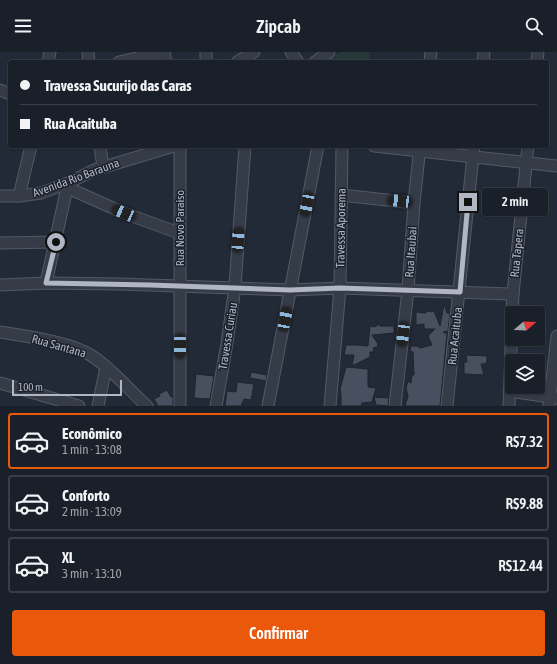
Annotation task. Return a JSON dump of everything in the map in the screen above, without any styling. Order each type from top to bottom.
[{"type":"street","points":[[128,60],[164,52]]},
{"type":"street","points":[[240,60],[254,52]]},
{"type":"street","points":[[19,196],[30,148]]},
{"type":"street","points":[[100,148],[103,167]]},
{"type":"street","name":"Avenida Rio Barauna","points":[[0,196],[19,196],[41,193],[68,185],[103,167],[167,148]]},
{"type":"street","name":"Rua Novo Paraiso","points":[[180,148],[180,406]]},
{"type":"street","name":"Travessa Curiau","points":[[216,406],[235,287],[245,148]]},
{"type":"street","points":[[268,406],[318,148]]},
{"type":"street","name":"Travessa Aporema","points":[[330,406],[340,288],[342,148]]},
{"type":"street","points":[[420,148],[473,152],[557,166]]},
{"type":"street","name":"Rua Itaubai","points":[[395,406],[408,290],[414,203],[420,148]]},
{"type":"street","name":"Rua Tapera","points":[[512,306],[528,148]]},
{"type":"street","name":"Rua Acaituba","points":[[447,406],[460,292],[473,152]]},
{"type":"street","points":[[46,283],[68,185],[124,213],[180,233]]},
{"type":"street","points":[[341,195],[414,203]]},
{"type":"street","points":[[0,243],[56,242]]},
{"type":"street","points":[[0,285],[46,283],[235,287],[290,290],[340,288],[513,294]]},
{"type":"street","name":"Rua Santana","points":[[0,332],[46,340],[83,350],[106,366],[147,406]]},
{"type":"street","points":[[523,394],[552,400],[557,336]]},
{"type":"street","points":[[98,406],[106,366]]},
{"type":"street","points":[[0,383],[79,406]]},
{"type":"street","points":[[509,394],[509,406]]},
{"type":"shaded area","points":[[341,52],[370,52],[369,60],[324,60]]},
{"type":"building","points":[[444,304],[447,313],[450,313],[448,331],[443,332],[447,334],[440,406],[405,406],[408,396],[406,388],[408,381],[411,383],[412,375],[414,375],[413,352],[410,351],[411,346],[417,346],[420,348],[432,345],[428,336],[435,329],[424,329],[424,324],[416,325],[416,312],[425,313],[430,310],[430,312],[434,311],[440,326]]},
{"type":"building","points":[[380,324],[380,326],[394,326],[394,333],[372,335],[378,344],[377,347],[373,348],[374,352],[370,352],[370,357],[352,366],[354,355],[344,355],[346,345],[368,346],[370,326],[374,327]]},
{"type":"building","points":[[466,355],[487,356],[487,361],[485,364],[481,364],[484,375],[464,374],[464,362],[467,362]]},
{"type":"building","points":[[346,367],[368,369],[368,387],[376,388],[372,402],[362,403],[361,406],[341,406],[340,389]]},
{"type":"building","points":[[251,372],[267,375],[266,381],[250,378]]},
{"type":"building","points":[[196,374],[214,376],[210,399],[194,398]]},
{"type":"building","points":[[237,382],[254,384],[251,400],[244,399],[241,406],[225,406],[227,391],[236,392]]},
{"type":"building","points":[[167,390],[171,397],[173,396],[173,406],[158,406],[154,399],[160,396],[159,394]]},
{"type":"building","points":[[374,397],[389,398],[388,406],[376,405]]},
{"type":"route","points":[[56,242],[46,283],[290,290],[340,288],[460,292],[468,202]]}]
